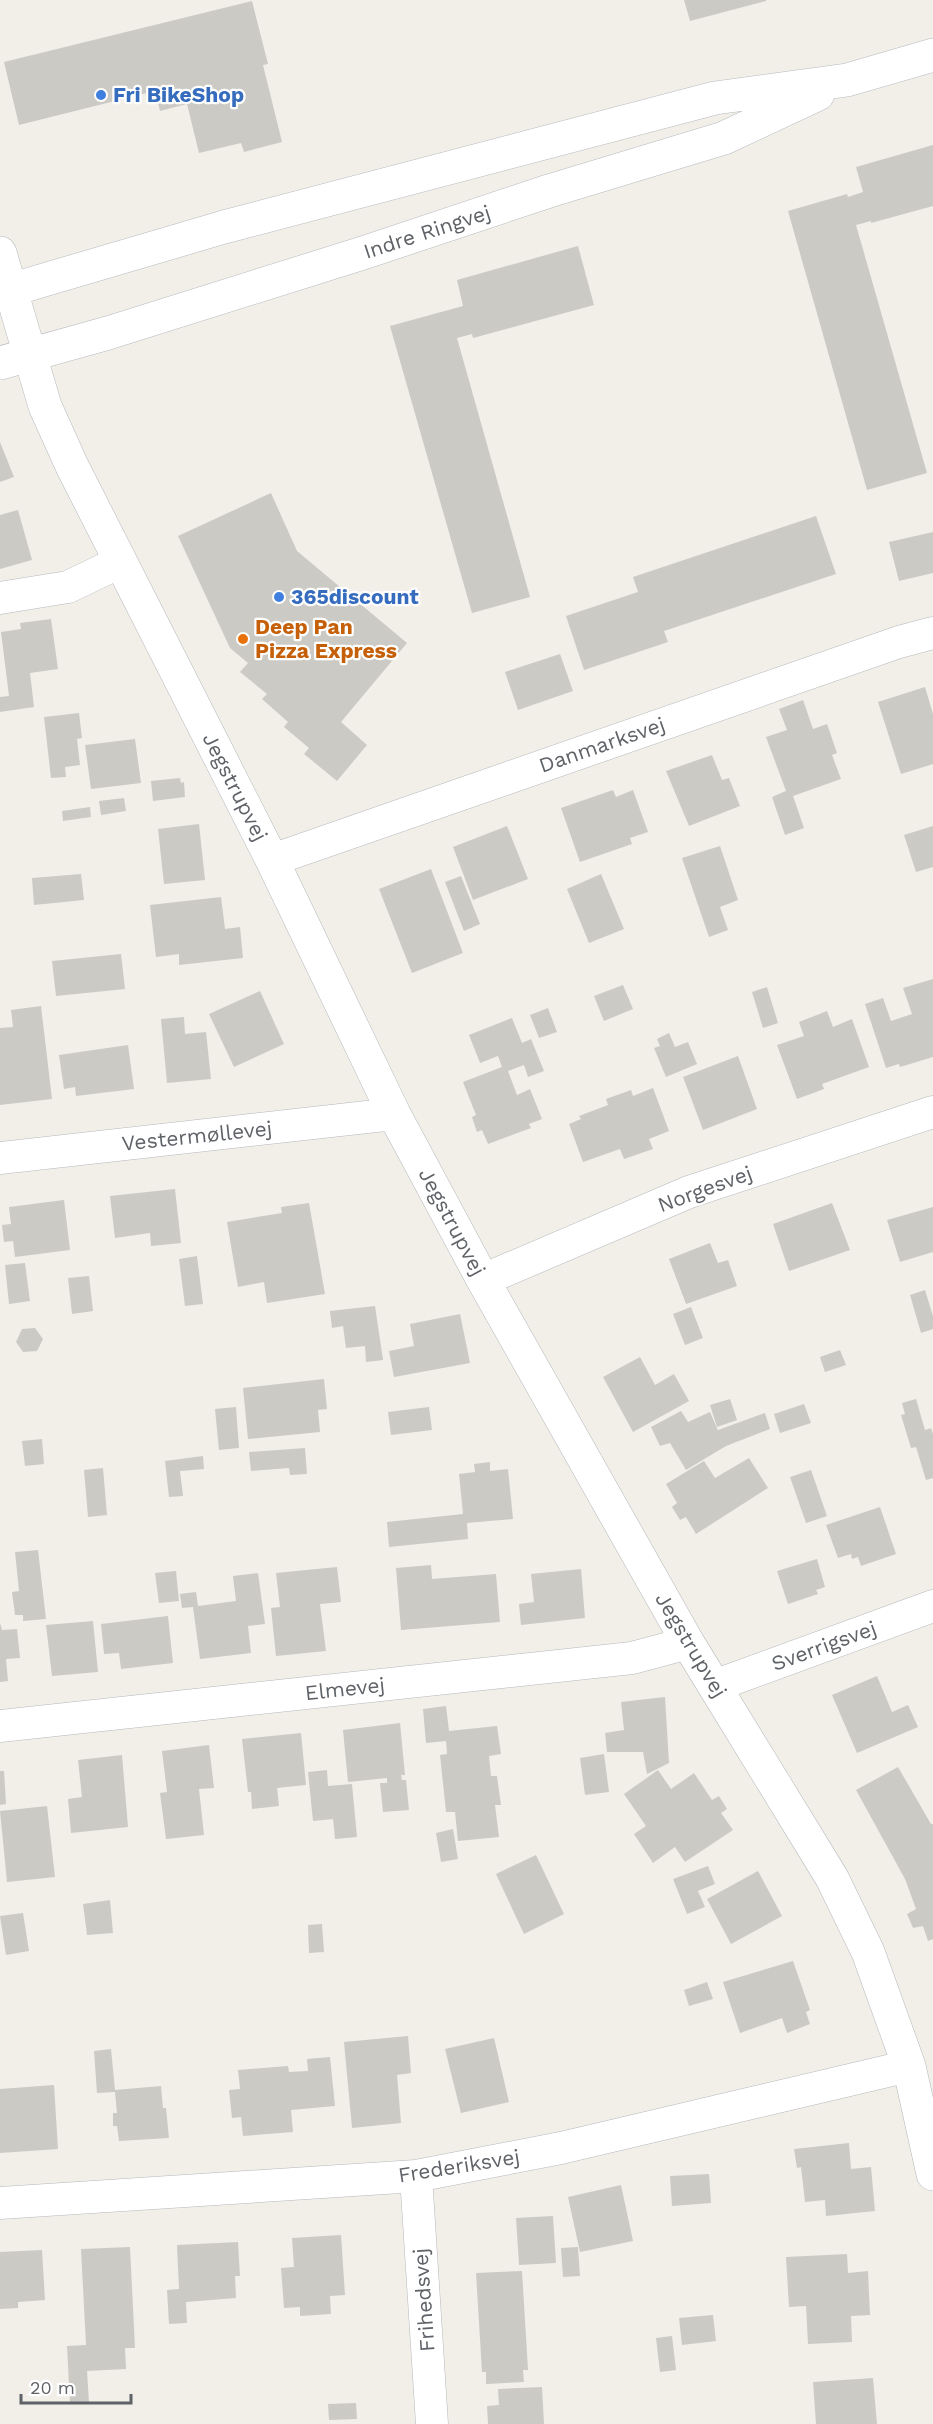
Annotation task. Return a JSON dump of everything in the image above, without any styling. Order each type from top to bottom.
[{"type":"street","name":"Indre Ringvej","points":[[5,292],[224,227],[715,98],[847,80],[933,56]]},
{"type":"street","name":"Indre Ringvej","points":[[15,359],[119,330],[549,191],[724,138],[847,80]]},
{"type":"street","name":"Jegstrupvej","points":[[0,253],[15,359],[45,406],[120,562],[272,860],[394,1114],[483,1280],[688,1643],[832,1878],[868,1952],[909,2066],[925,2097],[933,2174]]},
{"type":"street","points":[[0,598],[68,586],[120,562]]},
{"type":"street","name":"Danmarksvej","points":[[272,860],[888,646],[933,633]]},
{"type":"street","name":"Norgesvej","points":[[483,1280],[689,1192],[933,1112]]},
{"type":"street","name":"Vestermøllevej","points":[[0,1158],[394,1114]]},
{"type":"street","name":"Sverrigsvej","points":[[714,1686],[933,1606]]},
{"type":"street","name":"Elmevej","points":[[0,1726],[632,1658],[688,1643]]},
{"type":"street","name":"Frederiksvej","points":[[0,2203],[416,2176],[561,2148],[909,2066]]},
{"type":"street","name":"Frihedsvej","points":[[416,2176],[432,2424]]},
{"type":"building","points":[[684,0],[766,0],[766,1],[690,21]]},
{"type":"building","points":[[252,1],[268,64],[263,65],[282,142],[244,152],[241,143],[199,153],[187,104],[160,111],[155,91],[19,125],[4,62]]},
{"type":"building","points":[[933,145],[933,206],[856,225],[927,473],[867,490],[788,211],[847,194],[848,197],[863,192],[856,167]]},
{"type":"building","points":[[578,246],[594,305],[473,338],[472,334],[457,338],[530,597],[472,613],[390,326],[463,306],[457,280]]},
{"type":"building","points":[[0,442],[14,477],[0,482]]},
{"type":"building","name":"365discount","points":[[271,493],[297,551],[407,643],[341,722],[367,745],[337,781],[304,754],[309,748],[284,727],[288,722],[262,699],[267,694],[240,672],[248,663],[230,648],[178,536]]},
{"type":"building","points":[[18,510],[32,560],[0,569],[0,515]]},
{"type":"building","points":[[816,516],[836,574],[664,631],[668,642],[584,670],[566,616],[638,592],[633,577]]},
{"type":"building","points":[[933,532],[933,573],[899,581],[889,542]]},
{"type":"building","points":[[51,619],[58,669],[30,673],[34,707],[0,712],[0,697],[9,696],[1,632],[21,629],[20,623]]},
{"type":"building","points":[[560,654],[573,691],[518,710],[505,672]]},
{"type":"building","points":[[925,687],[933,714],[933,764],[901,774],[878,702]]},
{"type":"building","points":[[803,700],[813,729],[827,724],[837,753],[832,755],[841,779],[793,796],[804,828],[785,835],[772,797],[786,791],[766,737],[787,730],[779,709]]},
{"type":"building","points":[[79,713],[82,738],[77,739],[80,765],[65,767],[66,777],[51,778],[44,717]]},
{"type":"building","points":[[135,739],[141,783],[91,789],[85,745]]},
{"type":"building","points":[[712,755],[722,780],[729,778],[740,806],[689,826],[666,771]]},
{"type":"building","points":[[180,778],[181,783],[184,782],[185,797],[153,801],[151,781]]},
{"type":"building","points":[[613,790],[616,797],[633,790],[648,832],[630,838],[632,844],[580,862],[561,808]]},
{"type":"building","points":[[124,798],[126,811],[101,815],[99,801]]},
{"type":"building","points":[[90,807],[91,817],[63,821],[62,811]]},
{"type":"building","points":[[199,824],[205,880],[164,884],[158,829]]},
{"type":"building","points":[[507,826],[528,879],[473,900],[453,847]]},
{"type":"building","points":[[933,826],[933,867],[916,872],[904,835]]},
{"type":"building","points":[[720,846],[738,900],[720,907],[728,930],[709,937],[682,858]]},
{"type":"building","points":[[431,869],[463,953],[412,973],[379,889]]},
{"type":"building","points":[[81,874],[84,900],[34,905],[32,878]]},
{"type":"building","points":[[601,874],[624,929],[589,943],[567,889]]},
{"type":"building","points":[[461,876],[480,924],[464,931],[445,882]]},
{"type":"building","points":[[221,897],[225,929],[240,927],[243,958],[179,965],[179,954],[156,957],[150,905]]},
{"type":"building","points":[[121,954],[125,989],[56,996],[52,961]]},
{"type":"building","points":[[933,979],[933,1057],[900,1067],[899,1064],[886,1068],[865,1004],[883,998],[891,1021],[912,1014],[903,988]]},
{"type":"building","points":[[623,985],[633,1009],[604,1021],[594,996]]},
{"type":"building","points":[[767,987],[778,1023],[763,1028],[752,992]]},
{"type":"building","points":[[260,991],[284,1044],[234,1067],[209,1014]]},
{"type":"building","points":[[41,1006],[52,1099],[0,1105],[0,1028],[13,1027],[11,1010]]},
{"type":"building","points":[[548,1008],[557,1032],[539,1038],[530,1015]]},
{"type":"building","points":[[827,1011],[833,1027],[852,1019],[869,1067],[822,1084],[824,1089],[797,1099],[777,1045],[804,1036],[799,1022]]},
{"type":"building","points":[[184,1017],[185,1034],[206,1032],[211,1079],[167,1083],[161,1019]]},
{"type":"building","points":[[512,1018],[522,1043],[531,1039],[544,1071],[528,1077],[524,1065],[508,1071],[517,1095],[530,1089],[542,1119],[529,1124],[531,1128],[488,1144],[482,1130],[477,1132],[472,1117],[476,1115],[463,1082],[502,1067],[498,1056],[480,1063],[469,1035]]},
{"type":"building","points":[[669,1033],[675,1047],[688,1042],[697,1064],[666,1077],[654,1048],[660,1046],[657,1039]]},
{"type":"building","points":[[128,1045],[134,1089],[76,1096],[75,1087],[64,1089],[59,1055]]},
{"type":"building","points":[[738,1056],[757,1109],[703,1130],[683,1077]]},
{"type":"building","points":[[653,1088],[669,1131],[649,1139],[653,1149],[624,1159],[620,1149],[583,1162],[569,1124],[581,1119],[579,1116],[608,1105],[606,1099],[631,1090],[633,1096]]},
{"type":"building","points":[[175,1189],[181,1243],[151,1246],[150,1233],[115,1238],[110,1196]]},
{"type":"building","points":[[64,1200],[70,1250],[15,1257],[13,1241],[4,1242],[2,1225],[11,1224],[9,1207]]},
{"type":"building","points":[[309,1203],[325,1294],[267,1303],[264,1282],[238,1287],[227,1222],[282,1213],[281,1207]]},
{"type":"building","points":[[832,1203],[850,1250],[789,1271],[773,1224]]},
{"type":"building","points":[[933,1207],[933,1252],[900,1262],[887,1220]]},
{"type":"building","points":[[710,1243],[718,1263],[728,1260],[737,1286],[686,1304],[669,1259]]},
{"type":"building","points":[[197,1256],[203,1304],[185,1306],[179,1259]]},
{"type":"building","points":[[25,1263],[30,1301],[9,1304],[5,1265]]},
{"type":"building","points":[[89,1276],[93,1311],[72,1314],[68,1278]]},
{"type":"building","points":[[925,1290],[933,1316],[933,1329],[921,1333],[910,1295]]},
{"type":"building","points":[[375,1306],[383,1360],[366,1362],[365,1346],[346,1348],[343,1326],[332,1328],[330,1311]]},
{"type":"building","points":[[691,1307],[703,1338],[685,1345],[673,1314]]},
{"type":"building","points":[[460,1314],[470,1363],[394,1377],[389,1351],[414,1346],[410,1324]]},
{"type":"building","points":[[35,1328],[43,1339],[37,1351],[23,1352],[16,1342],[22,1329]]},
{"type":"building","points":[[840,1350],[846,1365],[825,1372],[820,1357]]},
{"type":"building","points":[[640,1357],[655,1385],[674,1374],[689,1401],[633,1432],[603,1377]]},
{"type":"building","points":[[324,1379],[327,1409],[318,1410],[320,1432],[248,1439],[243,1388]]},
{"type":"building","points":[[730,1399],[737,1420],[717,1427],[710,1405]]},
{"type":"building","points":[[916,1399],[925,1430],[931,1428],[933,1434],[933,1478],[926,1480],[916,1447],[911,1448],[901,1415],[905,1414],[902,1403]]},
{"type":"building","points":[[804,1404],[811,1423],[780,1433],[774,1414]]},
{"type":"building","points":[[236,1407],[239,1448],[219,1450],[215,1409]]},
{"type":"building","points":[[429,1407],[432,1430],[391,1435],[388,1412]]},
{"type":"building","points":[[681,1411],[688,1422],[710,1412],[719,1433],[718,1430],[765,1413],[770,1429],[726,1446],[686,1470],[670,1443],[660,1446],[651,1427]]},
{"type":"building","points":[[42,1439],[44,1464],[25,1466],[22,1441]]},
{"type":"building","points":[[305,1448],[307,1474],[290,1475],[289,1468],[251,1471],[249,1452]]},
{"type":"building","points":[[203,1456],[204,1469],[180,1471],[183,1496],[169,1497],[165,1461]]},
{"type":"building","points":[[749,1458],[768,1488],[696,1534],[686,1517],[680,1520],[672,1507],[677,1503],[666,1484],[704,1461],[715,1478]]},
{"type":"building","points":[[490,1462],[490,1471],[508,1469],[513,1519],[467,1523],[468,1539],[389,1547],[387,1522],[463,1514],[459,1474],[475,1472],[474,1464]]},
{"type":"building","points":[[103,1468],[107,1515],[88,1517],[84,1470]]},
{"type":"building","points":[[811,1470],[827,1516],[806,1523],[790,1477]]},
{"type":"building","points":[[880,1507],[896,1554],[861,1566],[858,1557],[852,1559],[851,1554],[838,1558],[826,1525]]},
{"type":"building","points":[[38,1550],[46,1619],[23,1621],[23,1615],[15,1615],[12,1592],[19,1591],[15,1552]]},
{"type":"building","points":[[817,1559],[825,1587],[816,1590],[818,1594],[788,1604],[777,1571]]},
{"type":"building","points":[[431,1565],[432,1579],[496,1574],[500,1622],[401,1630],[396,1568]]},
{"type":"building","points":[[337,1567],[341,1602],[320,1604],[326,1651],[276,1656],[271,1608],[280,1607],[276,1573]]},
{"type":"building","points":[[581,1569],[585,1618],[521,1625],[519,1604],[534,1602],[531,1574]]},
{"type":"building","points":[[176,1571],[179,1601],[159,1603],[155,1573]]},
{"type":"building","points":[[258,1573],[265,1624],[248,1626],[251,1653],[200,1659],[193,1607],[182,1608],[180,1594],[196,1592],[198,1606],[236,1601],[233,1576]]},
{"type":"building","points":[[168,1616],[173,1663],[121,1669],[119,1653],[104,1654],[101,1624]]},
{"type":"building","points":[[93,1621],[98,1672],[52,1676],[46,1625]]},
{"type":"building","points":[[0,1623],[2,1630],[17,1629],[20,1658],[6,1659],[8,1681],[0,1682]]},
{"type":"building","points":[[877,1676],[892,1712],[908,1705],[918,1727],[857,1753],[832,1695]]},
{"type":"building","points":[[665,1697],[669,1763],[647,1774],[643,1752],[607,1752],[605,1733],[624,1730],[621,1702]]},
{"type":"building","points":[[446,1706],[449,1731],[497,1726],[501,1754],[489,1756],[491,1776],[497,1776],[501,1805],[495,1805],[499,1837],[458,1841],[455,1812],[446,1812],[440,1755],[447,1754],[446,1741],[426,1743],[423,1709]]},
{"type":"building","points":[[400,1723],[405,1775],[401,1775],[402,1780],[406,1780],[409,1810],[383,1812],[380,1783],[387,1783],[387,1778],[348,1782],[343,1730]]},
{"type":"building","points":[[301,1733],[306,1785],[277,1788],[279,1806],[252,1809],[242,1739]]},
{"type":"building","points":[[209,1745],[214,1788],[199,1789],[204,1835],[166,1839],[160,1793],[167,1792],[162,1751]]},
{"type":"building","points":[[604,1754],[609,1792],[585,1795],[580,1758]]},
{"type":"building","points":[[122,1755],[128,1827],[71,1833],[68,1799],[82,1797],[78,1760]]},
{"type":"building","points":[[898,1767],[933,1824],[933,1939],[928,1941],[923,1926],[913,1928],[907,1914],[916,1909],[905,1879],[856,1790]]},
{"type":"building","points":[[327,1770],[328,1786],[352,1784],[357,1837],[335,1839],[333,1819],[313,1821],[308,1772]]},
{"type":"building","points":[[658,1770],[671,1789],[694,1773],[712,1800],[719,1796],[727,1809],[721,1813],[733,1830],[685,1862],[675,1847],[653,1863],[634,1834],[646,1826],[624,1794]]},
{"type":"building","points":[[0,1771],[4,1771],[6,1804],[0,1805]]},
{"type":"building","points":[[47,1806],[55,1877],[7,1882],[0,1811]]},
{"type":"building","points":[[453,1829],[458,1859],[441,1862],[436,1833]]},
{"type":"building","points":[[536,1855],[564,1914],[524,1934],[496,1874]]},
{"type":"building","points":[[708,1866],[715,1884],[698,1891],[705,1907],[687,1914],[673,1879]]},
{"type":"building","points":[[758,1871],[782,1916],[731,1944],[707,1899]]},
{"type":"building","points":[[110,1900],[113,1933],[87,1935],[83,1904]]},
{"type":"building","points":[[23,1913],[29,1951],[6,1955],[0,1916]]},
{"type":"building","points":[[322,1924],[324,1952],[309,1953],[308,1925]]},
{"type":"building","points":[[793,1961],[810,2010],[806,2012],[810,2024],[787,2033],[782,2018],[740,2033],[723,1982]]},
{"type":"building","points":[[707,1982],[713,1999],[689,2006],[684,1990]]},
{"type":"building","points":[[408,2036],[411,2073],[397,2075],[401,2123],[352,2128],[344,2042]]},
{"type":"building","points":[[494,2038],[509,2102],[461,2113],[445,2049]]},
{"type":"building","points":[[111,2049],[115,2090],[161,2086],[169,2138],[119,2141],[117,2126],[113,2126],[113,2113],[117,2113],[115,2092],[97,2093],[94,2051]]},
{"type":"building","points":[[330,2057],[335,2106],[291,2110],[293,2132],[243,2136],[241,2117],[232,2118],[229,2090],[240,2089],[238,2070],[288,2066],[289,2072],[308,2071],[307,2059]]},
{"type":"building","points":[[54,2085],[58,2149],[0,2153],[0,2089]]},
{"type":"building","points":[[849,2143],[851,2169],[871,2167],[875,2211],[826,2216],[825,2200],[805,2202],[801,2167],[797,2168],[794,2149]]},
{"type":"building","points":[[709,2174],[711,2203],[672,2206],[670,2176]]},
{"type":"building","points":[[621,2185],[633,2241],[580,2252],[568,2197]]},
{"type":"building","points":[[553,2216],[556,2263],[519,2265],[516,2218]]},
{"type":"building","points":[[341,2235],[345,2295],[330,2296],[331,2314],[300,2316],[300,2307],[284,2308],[281,2268],[294,2267],[292,2238]]},
{"type":"building","points":[[238,2242],[240,2276],[235,2276],[236,2298],[186,2302],[187,2323],[169,2324],[167,2290],[179,2289],[177,2245]]},
{"type":"building","points":[[130,2247],[135,2348],[125,2348],[126,2369],[87,2371],[89,2403],[70,2404],[67,2346],[86,2345],[81,2249]]},
{"type":"building","points":[[578,2247],[580,2276],[563,2277],[561,2248]]},
{"type":"building","points":[[42,2250],[45,2300],[18,2302],[18,2308],[0,2309],[0,2252]]},
{"type":"building","points":[[847,2254],[848,2273],[868,2271],[870,2315],[851,2316],[852,2342],[808,2344],[806,2306],[789,2307],[786,2257]]},
{"type":"building","points":[[522,2271],[528,2370],[523,2370],[524,2382],[486,2384],[486,2372],[482,2372],[476,2273]]},
{"type":"building","points":[[713,2315],[716,2341],[682,2345],[679,2318]]},
{"type":"building","points":[[672,2336],[676,2370],[660,2372],[656,2338]]},
{"type":"building","points":[[873,2378],[877,2424],[816,2424],[813,2382]]},
{"type":"building","points":[[542,2387],[544,2424],[488,2424],[487,2406],[499,2405],[498,2389]]},
{"type":"building","points":[[356,2403],[357,2419],[329,2420],[328,2404]]},
{"type":"place","name":"Fri BikeShop","points":[[101,95]]},
{"type":"place","name":"365discount","points":[[279,597]]},
{"type":"place","name":"Deep Pan Pizza Express","points":[[243,639]]}]
